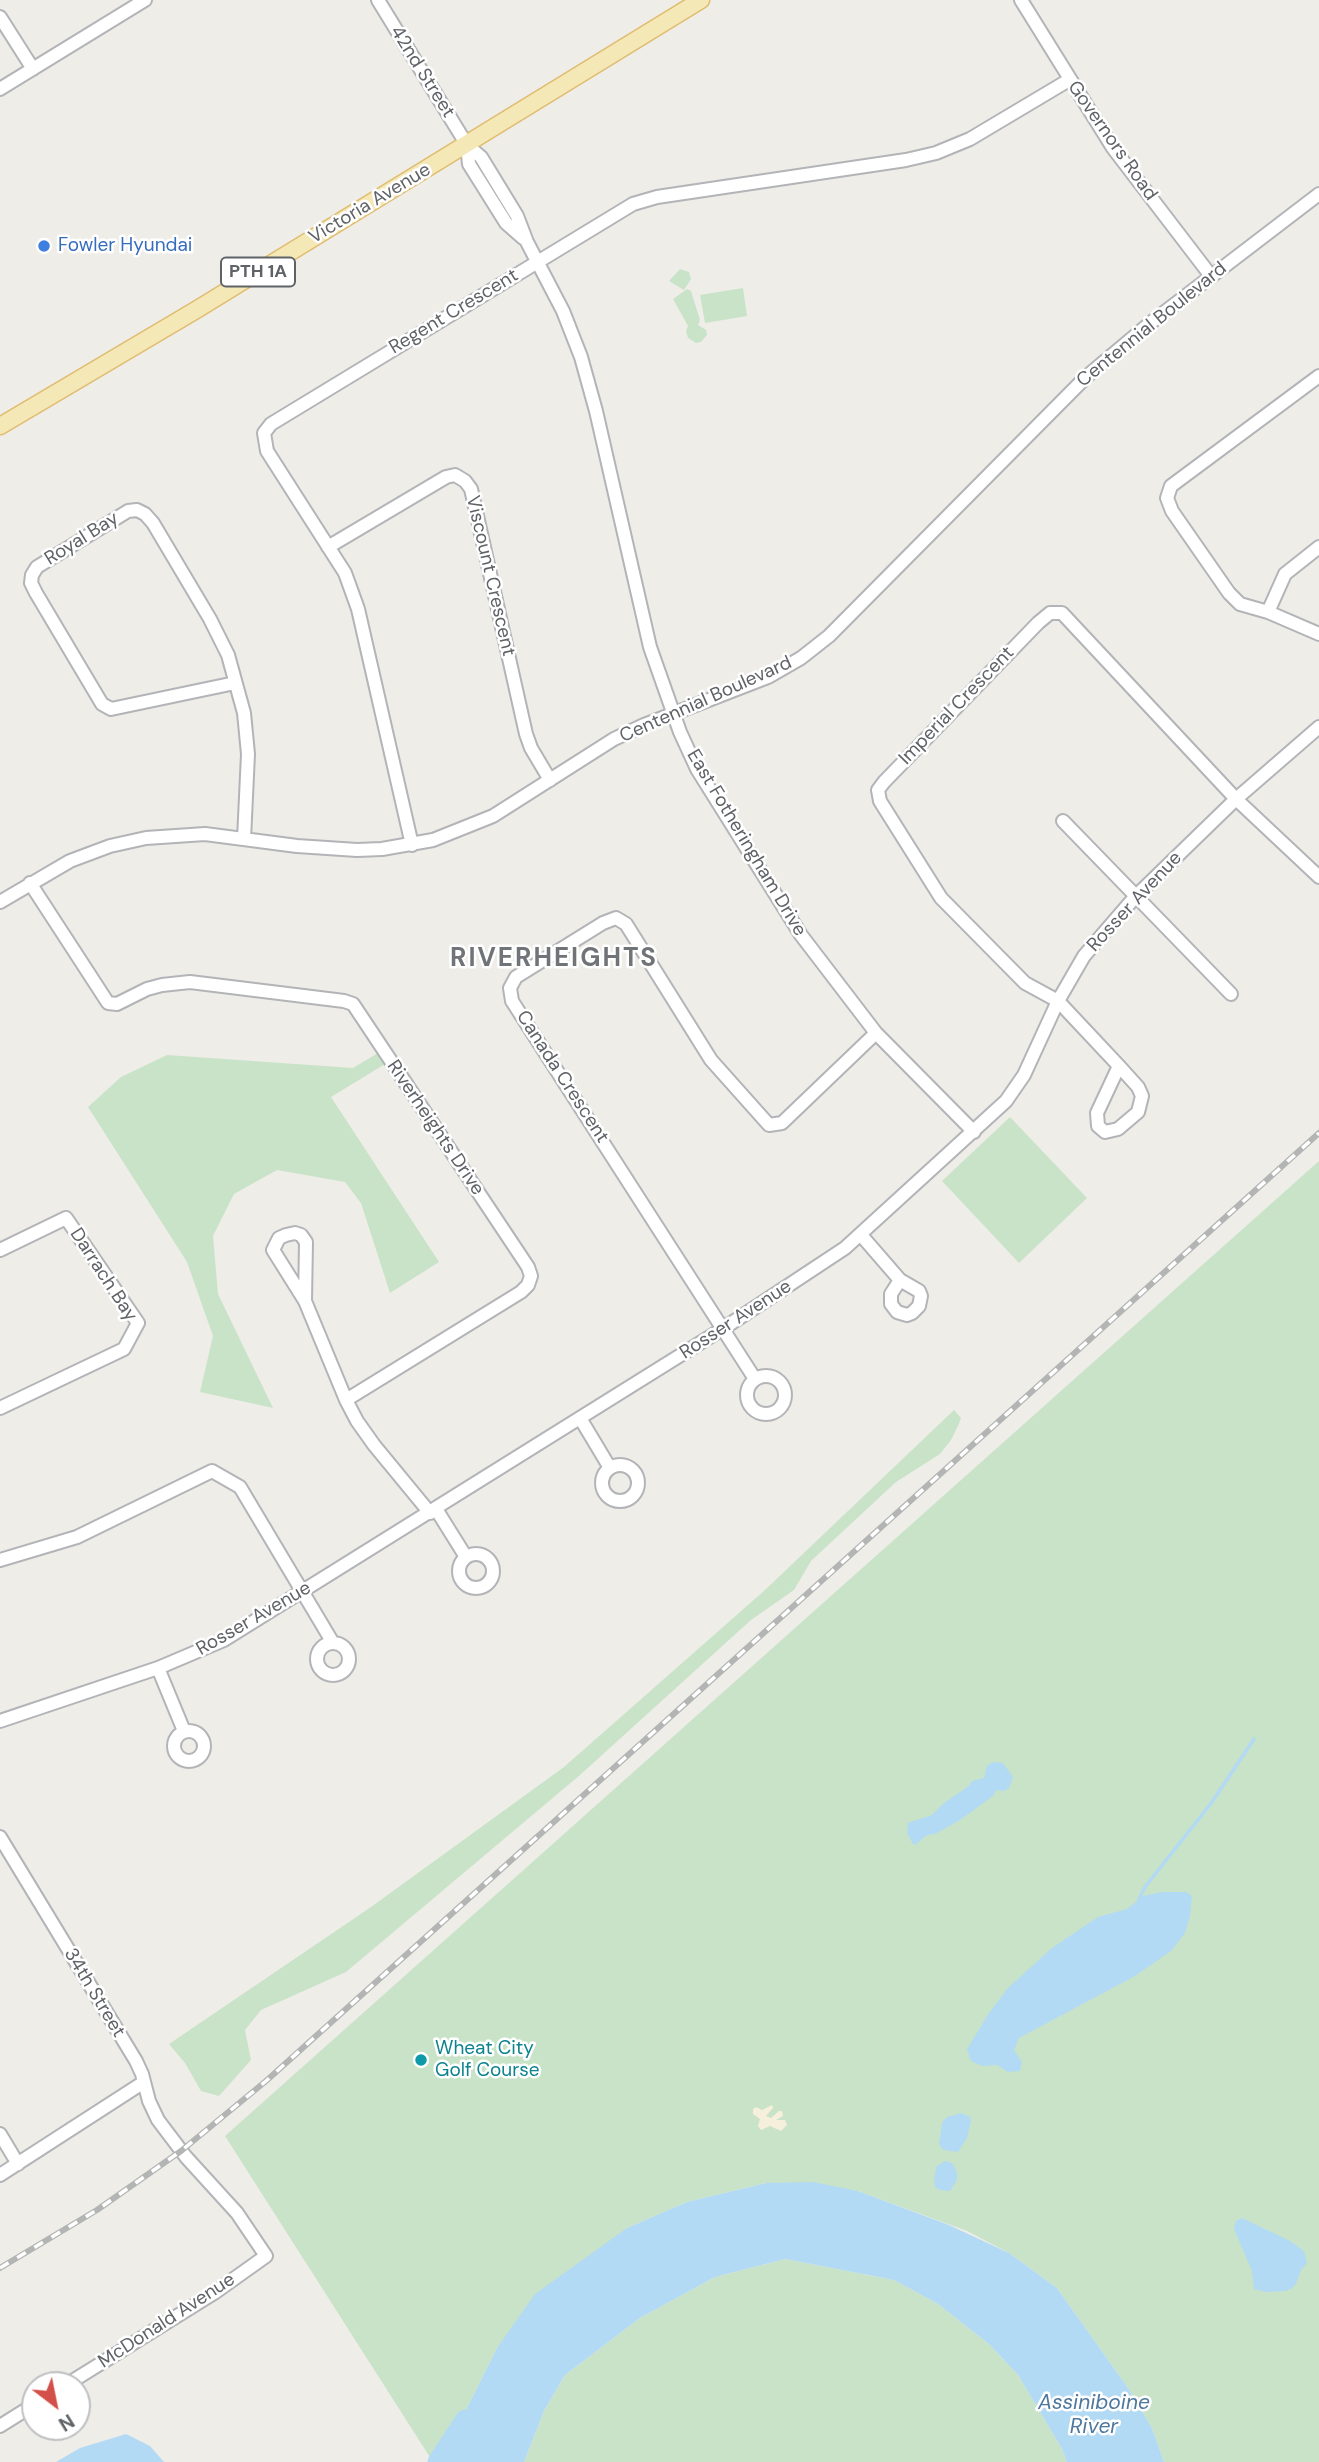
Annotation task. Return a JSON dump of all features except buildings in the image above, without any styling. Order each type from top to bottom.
[{"type":"main road","name":"Victoria Avenue","points":[[0,428],[701,0]]},
{"type":"street","points":[[0,89],[145,0]]},
{"type":"street","name":"42nd Street","points":[[378,0],[467,145]]},
{"type":"street","name":"Governors Road","points":[[1021,0],[1113,148],[1212,276]]},
{"type":"street","points":[[0,17],[33,69]]},
{"type":"street","name":"Regent Crescent","points":[[412,845],[358,609],[345,573],[267,451],[264,433],[271,424],[621,211],[657,197],[906,160],[936,153],[970,139],[1069,79]]},
{"type":"street","name":"East Fotheringham Drive","points":[[467,145],[469,164],[506,223],[527,242],[564,311],[596,411],[650,647],[672,712],[697,769],[801,935],[876,1033],[974,1132]]},
{"type":"street","name":"Centennial Boulevard","points":[[0,902],[69,861],[110,846],[146,838],[205,834],[310,848],[357,850],[412,845],[433,840],[475,824],[614,740],[672,712],[768,677],[801,658],[819,643],[1086,377],[1118,349],[1319,194]]},
{"type":"street","points":[[1319,376],[1171,486],[1167,498],[1172,511],[1229,593],[1240,604],[1268,612],[1319,634]]},
{"type":"street","name":"Viscount Crescent","points":[[328,547],[446,477],[455,475],[465,481],[471,489],[526,734],[550,780]]},
{"type":"street","name":"Royal Bay","points":[[235,683],[111,709],[102,704],[36,593],[31,583],[32,575],[37,567],[118,515],[137,510],[153,523],[210,619],[228,655],[244,713],[248,754],[244,839]]},
{"type":"street","points":[[1268,612],[1285,574],[1319,547]]},
{"type":"street","name":"Imperial Crescent","points":[[1058,1001],[1026,983],[941,898],[880,801],[878,790],[884,782],[1050,613],[1062,614],[1236,799]]},
{"type":"street","name":"Rosser Avenue","points":[[0,1721],[158,1668],[224,1640],[724,1328],[845,1248],[1006,1101],[1024,1075],[1058,1001],[1084,956],[1135,897],[1236,799],[1319,727]]},
{"type":"street","points":[[1236,799],[1319,877]]},
{"type":"street","points":[[1063,821],[1231,994]]},
{"type":"street","name":"Riverheights Drive","points":[[30,883],[108,1003],[117,1004],[146,989],[190,982],[354,1004],[528,1268],[531,1276],[521,1292],[346,1400]]},
{"type":"street","name":"Canada Crescent","points":[[724,1328],[512,1001],[510,988],[516,977],[603,923],[616,918],[626,924],[711,1060],[769,1125],[782,1123],[876,1033]]},
{"type":"street","points":[[1058,1001],[1119,1066],[1138,1087],[1142,1096],[1138,1112],[1111,1133],[1098,1126],[1097,1113],[1119,1066]]},
{"type":"street","name":"Darrach Bay","points":[[0,1250],[66,1218],[138,1324],[124,1349],[0,1408]]},
{"type":"street","points":[[305,1301],[306,1242],[301,1235],[295,1233],[279,1238],[273,1250],[305,1301],[357,1421],[374,1445],[433,1511],[466,1557]]},
{"type":"street","points":[[861,1235],[900,1280]]},
{"type":"street","points":[[724,1328],[755,1379]]},
{"type":"street","points":[[580,1418],[610,1468]]},
{"type":"street","points":[[0,1560],[77,1537],[212,1471],[240,1487],[333,1643]]},
{"type":"street","points":[[158,1668],[184,1731]]},
{"type":"street","name":"34th Street","points":[[0,1837],[136,2062],[152,2109],[184,2154],[237,2213],[266,2256]]},
{"type":"street","points":[[0,2175],[144,2082]]},
{"type":"street","points":[[0,2134],[18,2164]]},
{"type":"street","name":"McDonald Avenue","points":[[89,2371],[214,2293],[266,2256]]},
{"type":"street","points":[[0,2426],[21,2413]]},
{"type":"green space","points":[[680,269],[689,272],[691,279],[684,290],[669,281]]},
{"type":"green space","points":[[743,288],[747,316],[705,323],[700,295]]},
{"type":"green space","points":[[687,289],[691,291],[700,320],[698,325],[706,330],[707,335],[701,342],[696,343],[688,338],[688,326],[673,299]]},
{"type":"green space","points":[[383,1050],[390,1061],[331,1097],[439,1262],[390,1293],[361,1203],[345,1182],[277,1170],[234,1194],[213,1236],[218,1294],[273,1408],[200,1392],[213,1336],[187,1262],[88,1107],[121,1077],[167,1055],[353,1068]]},
{"type":"green space","points":[[1010,1117],[1087,1198],[1019,1263],[942,1181]]},
{"type":"green space","name":"Wheat City Golf Course","points":[[1319,1161],[1319,2462],[1164,2462],[1152,2428],[1128,2388],[1057,2288],[1009,2253],[967,2231],[858,2191],[766,2183],[687,2202],[627,2228],[497,2348],[440,2462],[433,2462],[225,2136]]},
{"type":"green space","points":[[954,1410],[961,1418],[951,1440],[940,1454],[896,1482],[811,1561],[794,1590],[751,1620],[580,1775],[346,1972],[261,2010],[245,2030],[251,2060],[219,2096],[201,2091],[185,2063],[169,2044],[371,1907],[564,1767],[765,1590]]},
{"type":"green space","points":[[785,2259],[894,2280],[938,2304],[990,2345],[1018,2375],[1067,2462],[524,2462],[544,2411],[565,2375],[640,2318],[715,2277]]},
{"type":"sand","points":[[772,2105],[773,2108],[766,2116],[771,2118],[782,2111],[783,2116],[776,2120],[785,2120],[787,2125],[781,2131],[770,2126],[761,2130],[758,2126],[760,2119],[753,2114],[756,2107],[762,2110]]},
{"type":"water","points":[[993,1762],[1003,1763],[1013,1777],[1009,1788],[1004,1791],[996,1790],[993,1796],[960,1820],[913,1844],[907,1833],[908,1823],[932,1815],[972,1781],[984,1778],[987,1766]]},
{"type":"water","points":[[1162,1892],[1186,1892],[1192,1896],[1185,1933],[1171,1951],[1135,1976],[1019,2038],[1014,2050],[1022,2062],[1020,2071],[1008,2072],[997,2065],[982,2066],[971,2061],[967,2049],[989,2013],[1008,1988],[1052,1948],[1098,1917],[1127,1909],[1143,1896]]},
{"type":"water","points":[[961,2113],[970,2117],[971,2121],[967,2138],[958,2152],[943,2150],[939,2144],[942,2123],[947,2117]]},
{"type":"water","points":[[945,2161],[952,2163],[957,2172],[957,2180],[950,2191],[940,2190],[935,2187],[934,2182],[936,2167]]},
{"type":"water","name":"Assiniboine River","points":[[813,2182],[858,2191],[949,2225],[1009,2253],[1057,2288],[1128,2388],[1152,2428],[1164,2462],[1067,2462],[1018,2375],[990,2345],[938,2304],[894,2280],[785,2259],[715,2277],[640,2318],[565,2375],[544,2411],[524,2462],[440,2462],[497,2348],[535,2294],[627,2228],[687,2202],[766,2183]]},
{"type":"water","points":[[1242,2218],[1290,2241],[1304,2251],[1307,2263],[1292,2288],[1266,2292],[1254,2289],[1252,2271],[1234,2229],[1236,2221]]},
{"type":"water","points":[[126,2434],[150,2446],[164,2462],[56,2462],[80,2448]]},
{"type":"waterway","points":[[1139,1899],[1145,1887],[1212,1802],[1254,1739]]},
{"type":"waterway","name":"Assiniboine River","points":[[437,2462],[465,2419]]},
{"type":"railway","points":[[0,2268],[97,2210],[181,2151],[266,2081],[1319,1133]]},
{"type":"place","name":"Fowler Hyundai","points":[[44,246]]},
{"type":"place","name":"Wheat City Golf Course","points":[[421,2060]]},
{"type":"district","name":"RIVERHEIGHTS","points":[[554,959]]}]
